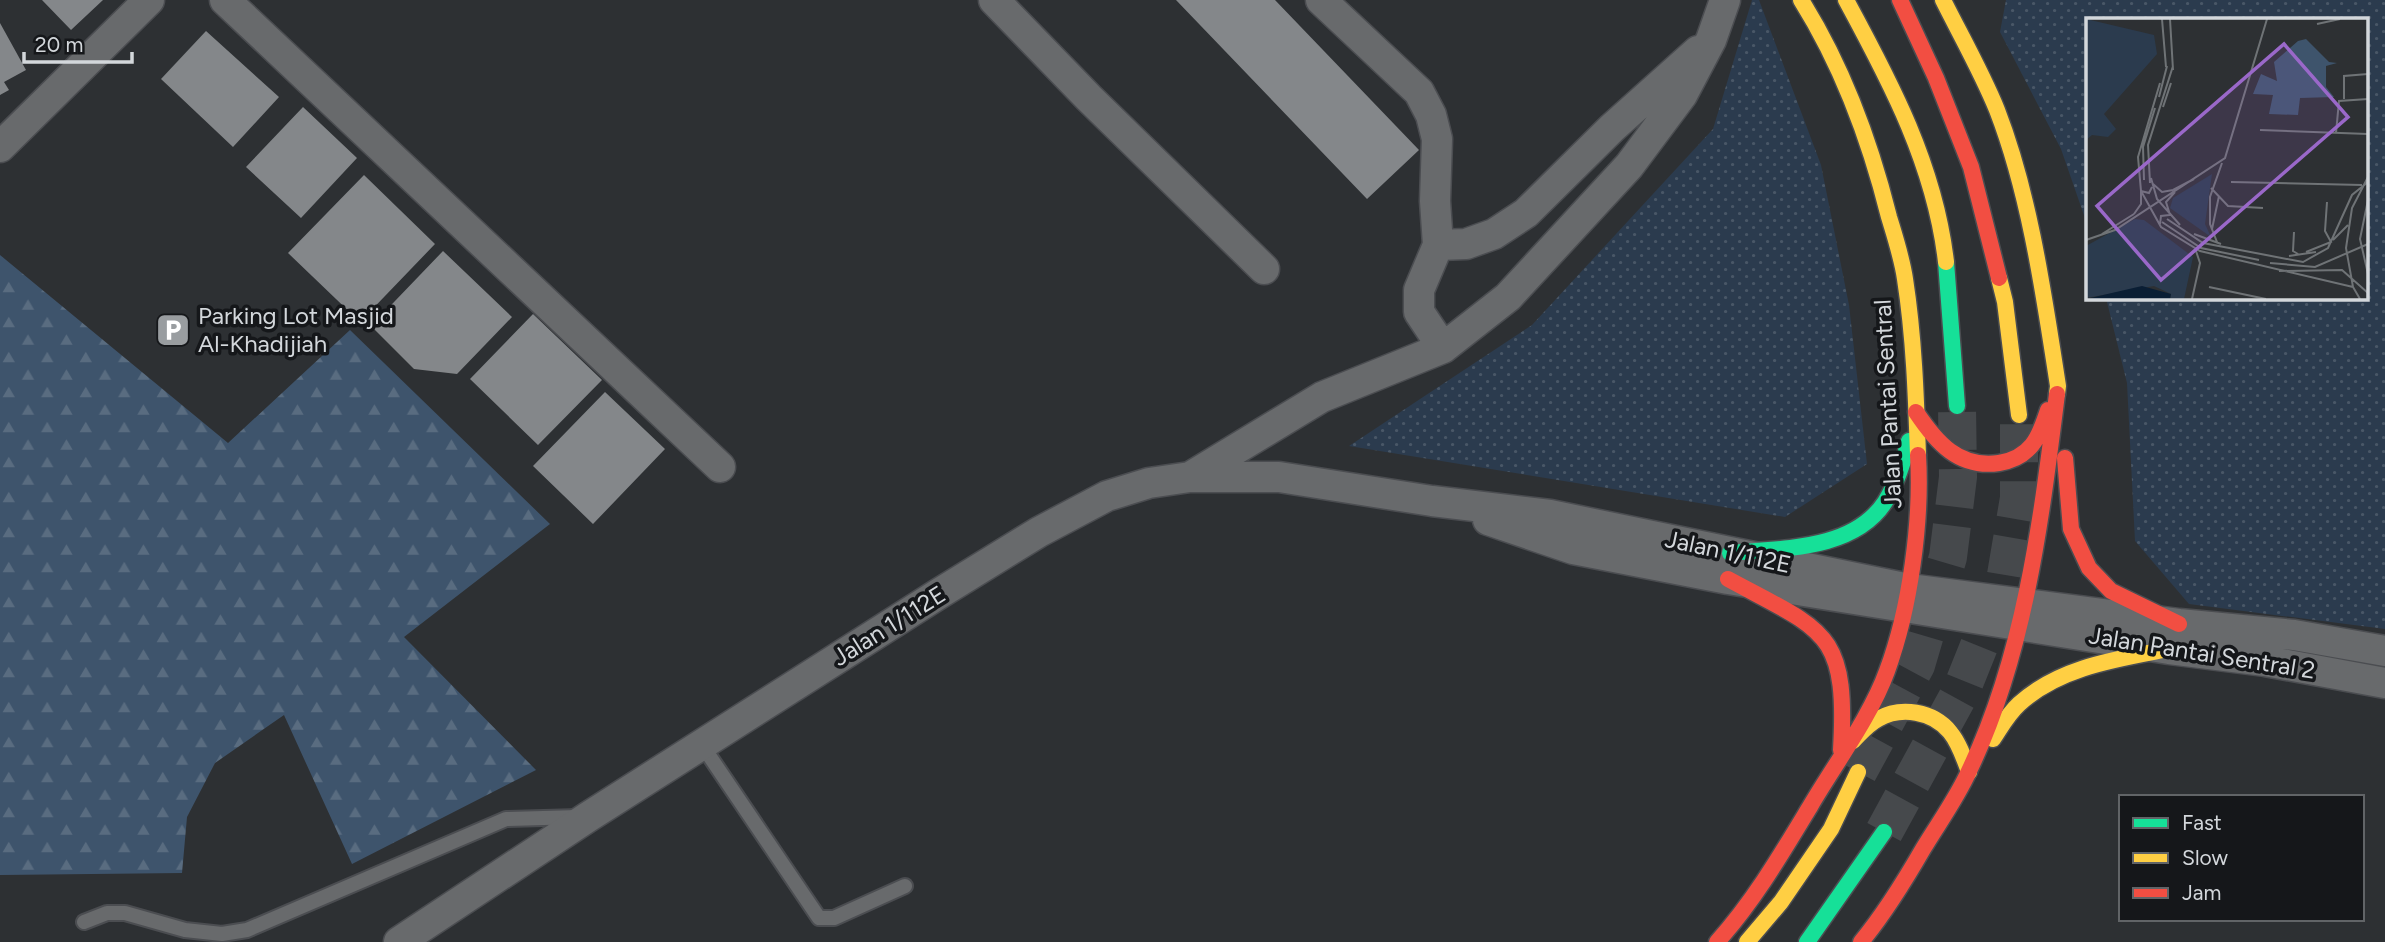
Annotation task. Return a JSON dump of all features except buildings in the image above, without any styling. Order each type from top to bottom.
[{"type":"main road","name":"Jalan Pantai Sentral","points":[[1717,942],[1735,922],[1779,858],[1888,672],[1908,599],[1920,488],[1913,342],[1905,276],[1878,177],[1851,96],[1818,27],[1801,0]]},
{"type":"main road","points":[[1846,0],[1894,89],[1926,169],[1937,211],[1949,295],[1957,406]]},
{"type":"main road","points":[[1900,0],[1936,78],[1971,167],[2005,302],[2019,415]]},
{"type":"main road","points":[[1949,6],[1997,110],[2020,184],[2044,298],[2058,386],[2071,529],[2089,568],[2111,591],[2174,636]]},
{"type":"main road","points":[[1916,412],[1930,434],[1947,452],[1969,463],[1985,466],[2013,460],[2034,442],[2058,386]]},
{"type":"main road","points":[[1969,772],[2004,681],[2021,614],[2043,508],[2058,386]]},
{"type":"main road","points":[[1729,566],[1827,542],[1860,529],[1885,503],[1903,468],[1916,412]]},
{"type":"main road","points":[[1729,566],[1824,638],[1835,659],[1840,677],[1843,708],[1841,752]]},
{"type":"main road","points":[[1861,942],[1883,916],[1969,772],[2018,705],[2051,682],[2076,669],[2174,636]]},
{"type":"main road","points":[[1841,752],[1878,718],[1903,712],[1926,714],[1949,729],[1959,743],[1969,772]]},
{"type":"main road","points":[[1747,942],[1781,902],[1831,829],[1858,772]]},
{"type":"main road","points":[[1807,942],[1884,832]]},
{"type":"street","points":[[0,146],[149,0]]},
{"type":"street","points":[[225,0],[720,467]]},
{"type":"street","points":[[994,0],[1089,98],[1264,269]]},
{"type":"street","points":[[1321,0],[1419,92],[1431,115],[1437,139],[1435,201],[1438,245],[1419,290],[1419,312],[1443,348]]},
{"type":"street","points":[[1190,477],[1322,397],[1443,348],[1508,297],[1629,166],[1682,95],[1711,40],[1725,0]]},
{"type":"street","points":[[1438,245],[1466,244],[1494,234],[1526,213],[1612,128],[1711,40]]},
{"type":"street","name":"Jalan 1/112E","points":[[399,942],[587,817],[1039,532],[1107,496],[1149,482],[1190,477],[1279,477],[1432,501],[1573,549],[1729,566],[1908,599],[2021,614]]},
{"type":"street","name":"Jalan Pantai Sentral 2","points":[[2021,614],[2174,636],[2265,661],[2385,683]]},
{"type":"street","name":"Jalan Pantai Sentral 2","points":[[2174,636],[2294,635],[2385,650]]},
{"type":"lane","points":[[702,745],[819,918],[834,918],[905,886]]},
{"type":"lane","points":[[84,922],[107,913],[125,913],[185,930],[222,934],[247,930],[506,820],[587,817]]},
{"type":"shaded area","points":[[1752,0],[1759,0],[1821,165],[1849,305],[1867,464],[1785,517],[1349,446],[1532,325],[1713,129]]},
{"type":"shaded area","points":[[2006,0],[2385,0],[2385,629],[2189,604],[2135,541],[2127,383],[2106,299],[2368,299],[2368,18],[2086,18],[2086,221],[2061,149],[2000,32]]},
{"type":"green space","points":[[0,255],[228,443],[350,330],[550,524],[404,637],[536,770],[352,864],[284,715],[215,763],[187,817],[182,873],[0,875]]},
{"type":"tunnel","points":[[1858,772],[1916,665],[1948,557],[1958,477],[1957,406]]},
{"type":"tunnel","points":[[1884,832],[1961,691],[2005,581],[2019,498],[2019,424]]},
{"type":"traffic: fast","points":[[1946,262],[1957,406]]},
{"type":"traffic: fast","points":[[1730,553],[1815,544],[1854,530],[1871,518],[1885,502],[1902,465],[1909,441]]},
{"type":"traffic: fast","points":[[1807,942],[1884,832]]},
{"type":"traffic: slow","points":[[1801,0],[1830,51],[1854,105],[1900,255],[1913,345],[1918,455]]},
{"type":"traffic: slow","points":[[1846,0],[1909,126],[1932,192],[1946,262]]},
{"type":"traffic: slow","points":[[1943,0],[1991,96],[2009,143],[2027,211],[2041,282],[2058,386],[2057,394]]},
{"type":"traffic: slow","points":[[1999,278],[2005,302],[2019,415]]},
{"type":"traffic: slow","points":[[1993,739],[2019,704],[2052,681],[2090,666],[2169,649]]},
{"type":"traffic: slow","points":[[1853,741],[1871,723],[1887,715],[1906,712],[1926,715],[1950,732],[1959,746],[1969,772]]},
{"type":"traffic: slow","points":[[1747,942],[1781,902],[1831,829],[1858,772]]},
{"type":"traffic: jam","points":[[1900,0],[1936,78],[1971,167],[1999,278]]},
{"type":"traffic: jam","points":[[1861,942],[1894,897],[1953,801],[1988,726],[2004,681],[2028,586],[2057,394]]},
{"type":"traffic: jam","points":[[1916,412],[1950,451],[1972,462],[1985,464],[2008,461],[2025,452],[2042,428],[2048,410]]},
{"type":"traffic: jam","points":[[1717,942],[1778,859],[1880,688],[1895,647],[1913,564],[1918,508],[1918,455]]},
{"type":"traffic: jam","points":[[2065,458],[2071,529],[2089,568],[2111,591],[2179,624]]},
{"type":"traffic: jam","points":[[1728,579],[1808,624],[1823,639],[1834,657],[1840,680],[1841,750]]},
{"type":"place","name":"Parking Lot Masjid Al-Khadijiah","points":[[173,330]]}]
